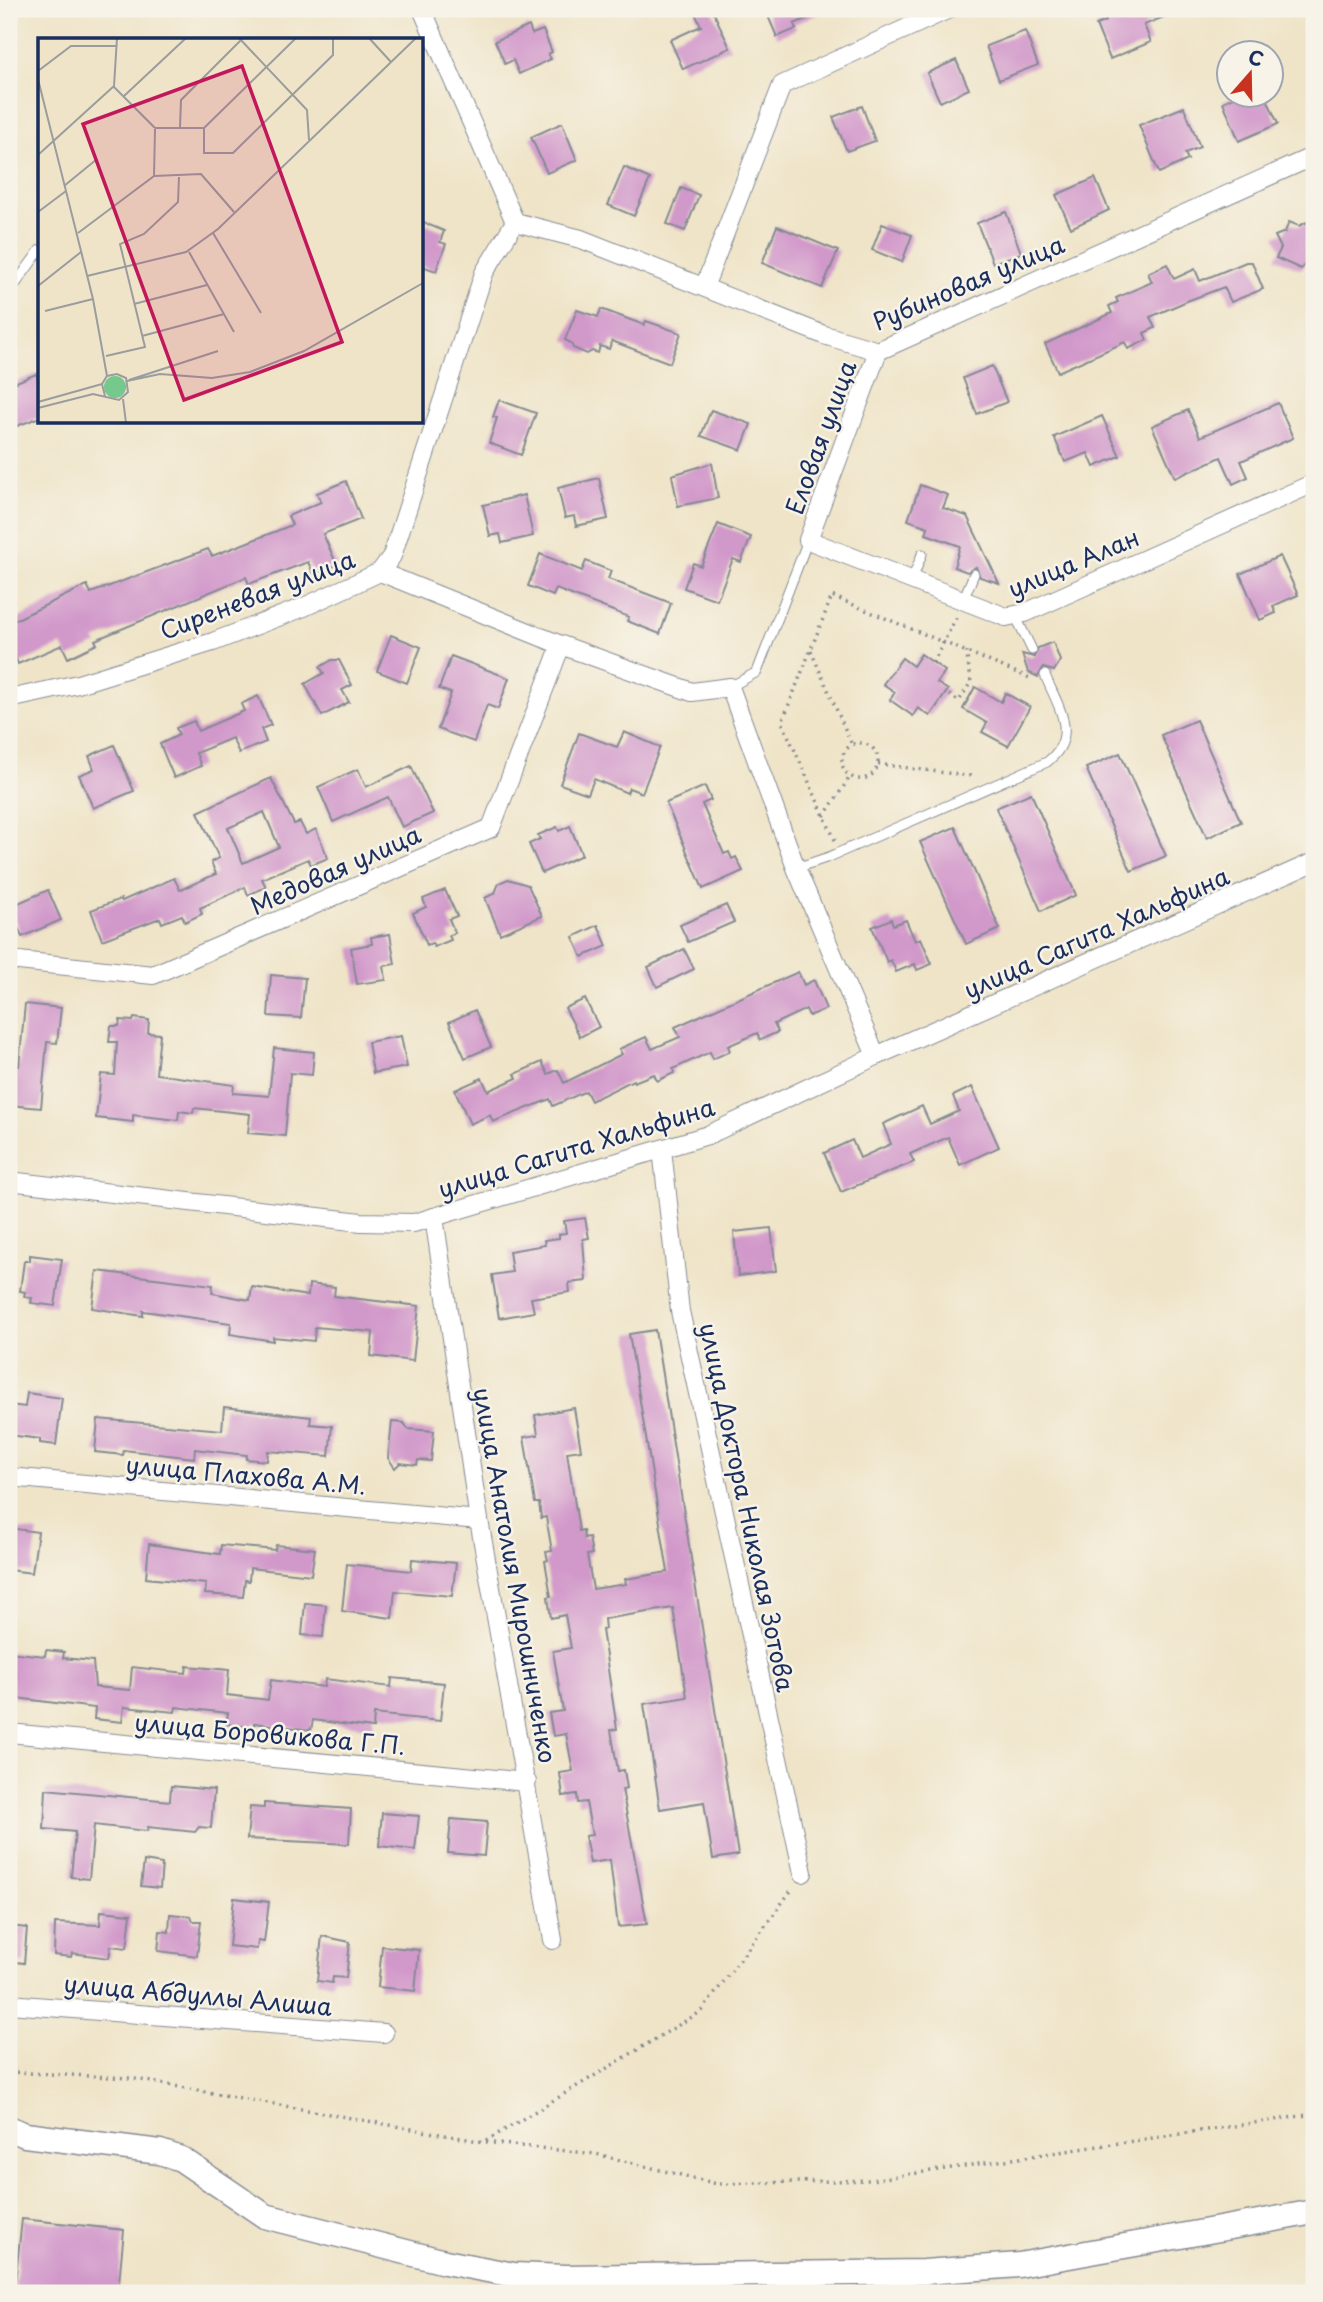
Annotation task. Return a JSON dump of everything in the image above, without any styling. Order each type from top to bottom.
[{"type":"street","points":[[422,9],[515,222]]},
{"type":"street","points":[[705,285],[782,85],[949,9]]},
{"type":"street","name":"Рубиновая улица","points":[[515,222],[581,239],[705,285],[824,335],[878,351],[1314,156]]},
{"type":"street","name":"Сиреневая улица","points":[[9,699],[78,684],[213,642],[304,607],[380,572],[392,556],[484,273],[515,222]]},
{"type":"street","name":"Еловая улица","points":[[808,540],[878,351]]},
{"type":"street","name":"улица Алан","points":[[808,540],[1006,617],[1314,483]]},
{"type":"street","points":[[380,572],[561,645],[692,692],[730,687],[796,868],[876,1056]]},
{"type":"street","name":"Медовая улица","points":[[9,960],[153,975],[491,828],[561,645]]},
{"type":"street","name":"улица Сагита Хальфина","points":[[9,1181],[361,1222],[414,1223],[708,1135],[876,1056],[1314,862]]},
{"type":"street","name":"улица Доктора Николая Зотова","points":[[662,1149],[680,1311],[803,1873]]},
{"type":"street","name":"улица Анатолия Мирошниченко","points":[[434,1217],[479,1520],[553,1940]]},
{"type":"street","name":"улица Плахова А.М.","points":[[9,1477],[479,1520]]},
{"type":"street","name":"улица Боровикова Г.П.","points":[[9,1733],[527,1782]]},
{"type":"street","name":"улица Абдуллы Алиша","points":[[9,2004],[384,2034]]},
{"type":"street","points":[[9,2128],[25,2136],[160,2152],[181,2159],[265,2216],[445,2262],[514,2275],[566,2277],[924,2272],[1019,2265],[1314,2212]]},
{"type":"lane","points":[[9,293],[38,253]]},
{"type":"lane","points":[[730,687],[758,672],[808,540]]},
{"type":"lane","points":[[912,580],[922,554]]},
{"type":"lane","points":[[963,600],[974,574]]},
{"type":"lane","points":[[1015,615],[1032,650]]},
{"type":"lane","points":[[796,868],[840,852],[1046,762],[1063,747],[1065,726],[1045,675]]},
{"type":"path","points":[[840,852],[782,722],[832,596],[967,650],[1050,688]]},
{"type":"path","points":[[933,663],[946,642],[963,600]]},
{"type":"path","points":[[810,650],[852,745]]},
{"type":"path","points":[[949,695],[959,701],[971,682],[967,650]]},
{"type":"path","points":[[852,745],[870,746],[878,755],[878,764],[870,777],[859,780],[850,777],[844,770],[842,759],[852,745]]},
{"type":"path","points":[[878,764],[970,776],[978,792]]},
{"type":"path","points":[[824,816],[850,777]]},
{"type":"path","points":[[484,2142],[702,2011],[803,1873]]},
{"type":"path","points":[[9,2072],[131,2078],[484,2142],[596,2154],[716,2184],[871,2180],[1314,2114]]},
{"type":"building","points":[[712,9],[730,48],[683,69],[670,40],[701,26],[695,13]]},
{"type":"building","points":[[765,9],[830,9],[794,24],[796,29],[777,37]]},
{"type":"building","points":[[1101,9],[1183,9],[1144,25],[1151,42],[1110,59],[1096,25],[1106,21]]},
{"type":"building","points":[[529,26],[532,34],[543,30],[552,52],[548,54],[551,59],[519,74],[513,60],[505,64],[495,41]]},
{"type":"building","points":[[1025,31],[1038,65],[999,80],[986,46]]},
{"type":"building","points":[[956,60],[969,89],[940,102],[927,73]]},
{"type":"building","points":[[862,106],[875,141],[847,151],[833,117]]},
{"type":"building","points":[[1184,107],[1200,147],[1185,153],[1188,160],[1159,173],[1139,125]]},
{"type":"building","points":[[1225,108],[1271,108],[1278,124],[1239,141]]},
{"type":"building","points":[[562,123],[577,160],[547,173],[531,137]]},
{"type":"building","points":[[624,167],[650,179],[634,216],[608,205]]},
{"type":"building","points":[[1095,178],[1109,210],[1071,228],[1056,195]]},
{"type":"building","points":[[681,188],[699,195],[685,231],[667,224]]},
{"type":"building","points":[[1006,212],[1021,253],[993,263],[977,223]]},
{"type":"building","points":[[1289,222],[1299,226],[1307,222],[1310,227],[1314,225],[1314,255],[1301,269],[1276,258],[1281,248],[1275,236],[1285,232]]},
{"type":"building","points":[[424,223],[444,231],[440,242],[446,244],[436,271],[424,267]]},
{"type":"building","points":[[882,224],[912,235],[902,262],[872,250]]},
{"type":"building","points":[[777,226],[838,251],[822,288],[762,263]]},
{"type":"building","points":[[1252,262],[1263,289],[1231,302],[1224,287],[1187,301],[1150,317],[1155,328],[1144,333],[1147,340],[1128,349],[1125,342],[1058,372],[1045,344],[1112,313],[1109,306],[1118,302],[1116,298],[1152,282],[1148,273],[1167,264],[1174,279],[1195,269],[1200,281]]},
{"type":"building","points":[[601,309],[644,325],[646,321],[681,333],[670,363],[612,341],[609,349],[600,346],[598,353],[592,351],[587,354],[573,348],[571,343],[565,340],[577,310],[598,317]]},
{"type":"building","points":[[992,366],[1007,402],[977,414],[963,378]]},
{"type":"building","points":[[36,374],[38,418],[12,428],[9,420],[9,385]]},
{"type":"building","points":[[499,400],[536,413],[521,455],[489,443],[497,418],[493,417]]},
{"type":"building","points":[[1278,403],[1293,438],[1241,461],[1248,477],[1233,484],[1221,457],[1175,478],[1152,426],[1188,410],[1200,437]]},
{"type":"building","points":[[711,410],[751,424],[741,450],[701,436]]},
{"type":"building","points":[[1102,416],[1120,456],[1094,467],[1088,453],[1065,462],[1054,437]]},
{"type":"building","points":[[712,463],[718,498],[678,506],[672,475]]},
{"type":"building","points":[[599,478],[608,519],[576,526],[574,516],[565,518],[558,488]]},
{"type":"building","points":[[346,481],[361,519],[323,534],[337,565],[314,575],[308,562],[249,584],[246,577],[95,640],[97,644],[68,658],[62,645],[18,664],[13,652],[9,654],[9,623],[87,585],[91,593],[208,549],[212,556],[292,525],[288,516],[321,502],[317,493]]},
{"type":"building","points":[[920,485],[948,495],[943,508],[967,516],[999,583],[980,577],[976,567],[967,572],[954,567],[960,546],[926,534],[928,527],[908,520]]},
{"type":"building","points":[[524,495],[533,536],[502,543],[500,534],[490,536],[483,505]]},
{"type":"building","points":[[718,524],[751,537],[741,562],[733,559],[717,600],[684,588],[693,563],[701,566]]},
{"type":"building","points":[[540,554],[582,571],[586,561],[611,571],[608,579],[671,603],[660,634],[627,621],[629,617],[556,589],[553,596],[528,586]]},
{"type":"building","points":[[1280,556],[1298,595],[1273,606],[1276,613],[1260,620],[1240,574]]},
{"type":"building","points":[[391,635],[421,647],[407,683],[377,671]]},
{"type":"building","points":[[1053,642],[1060,661],[1054,671],[1043,668],[1038,677],[1028,672],[1022,654],[1034,657],[1038,648]]},
{"type":"building","points":[[921,654],[945,671],[937,683],[948,690],[930,716],[918,708],[913,716],[890,700],[895,692],[883,684],[902,658],[913,666]]},
{"type":"building","points":[[451,656],[509,678],[498,709],[487,705],[474,742],[438,729],[451,693],[439,689]]},
{"type":"building","points":[[332,660],[339,660],[352,685],[342,690],[349,702],[322,716],[305,684],[324,673],[320,667]]},
{"type":"building","points":[[975,687],[1001,702],[1005,693],[1030,707],[1008,746],[982,732],[987,723],[963,709]]},
{"type":"building","points":[[258,696],[271,725],[261,729],[266,742],[239,753],[232,738],[196,753],[201,766],[174,778],[160,744],[179,735],[176,728],[194,721],[198,731],[244,711],[241,704]]},
{"type":"building","points":[[1196,720],[1241,822],[1207,838],[1161,735]]},
{"type":"building","points":[[624,732],[660,747],[642,793],[629,788],[627,793],[594,779],[588,794],[560,784],[579,733],[617,747]]},
{"type":"building","points":[[114,745],[134,791],[93,808],[79,775],[94,769],[89,756]]},
{"type":"building","points":[[1120,753],[1166,856],[1131,871],[1086,768]]},
{"type":"building","points":[[411,766],[433,813],[402,827],[388,797],[333,822],[318,787],[358,769],[366,787]]},
{"type":"building","points":[[271,778],[294,824],[300,822],[306,834],[316,829],[328,858],[311,865],[308,859],[262,879],[266,887],[248,895],[245,887],[200,908],[202,914],[185,922],[182,915],[162,923],[160,918],[102,940],[91,910],[121,899],[122,901],[174,878],[180,890],[216,874],[211,862],[219,858],[198,812]],"holes":[[[264,812],[279,847],[243,863],[228,828]]]},
{"type":"building","points":[[705,786],[711,800],[702,804],[711,825],[724,854],[729,852],[732,859],[736,857],[743,871],[703,889],[666,803]]},
{"type":"building","points":[[1031,793],[1076,895],[1041,911],[996,808]]},
{"type":"building","points":[[570,826],[582,855],[542,873],[529,844],[540,839],[538,835],[557,827],[559,831]]},
{"type":"building","points":[[955,827],[1000,929],[966,944],[920,842]]},
{"type":"building","points":[[508,879],[528,885],[542,916],[500,934],[485,898],[495,893],[499,883]]},
{"type":"building","points":[[48,890],[61,920],[22,937],[9,907]]},
{"type":"building","points":[[445,890],[457,916],[449,919],[455,933],[449,935],[451,940],[434,947],[432,943],[427,945],[413,913],[426,907],[423,899]]},
{"type":"building","points":[[726,905],[734,922],[688,942],[680,925]]},
{"type":"building","points":[[891,919],[893,925],[906,920],[915,941],[921,938],[932,964],[917,970],[915,964],[896,972],[891,960],[887,962],[872,927]]},
{"type":"building","points":[[598,925],[607,946],[582,957],[573,937]]},
{"type":"building","points":[[390,934],[395,964],[384,966],[386,980],[357,984],[351,948],[372,944],[371,937]]},
{"type":"building","points":[[684,949],[694,969],[657,987],[648,967]]},
{"type":"building","points":[[798,972],[804,985],[814,980],[826,1009],[809,1016],[806,1009],[774,1024],[778,1032],[760,1040],[757,1033],[728,1046],[730,1051],[713,1059],[710,1052],[673,1069],[674,1073],[657,1081],[654,1074],[634,1082],[633,1080],[591,1101],[586,1091],[553,1106],[550,1099],[493,1122],[490,1115],[470,1124],[455,1090],[482,1078],[488,1091],[517,1078],[515,1074],[542,1062],[548,1074],[558,1070],[564,1083],[622,1054],[619,1049],[646,1037],[652,1049],[680,1037],[675,1027]]},
{"type":"building","points":[[271,975],[305,978],[301,1018],[268,1016]]},
{"type":"building","points":[[585,999],[599,1027],[580,1037],[565,1008]]},
{"type":"building","points":[[25,1004],[61,1008],[57,1043],[47,1042],[41,1108],[9,1105],[10,1065],[19,1066]]},
{"type":"building","points":[[475,1010],[491,1047],[465,1058],[449,1022]]},
{"type":"building","points":[[134,1018],[149,1020],[148,1033],[160,1034],[156,1074],[234,1085],[233,1093],[269,1096],[274,1048],[314,1052],[312,1075],[290,1073],[285,1136],[248,1133],[250,1114],[194,1108],[193,1113],[179,1111],[178,1120],[133,1115],[133,1122],[96,1118],[101,1074],[115,1075],[117,1042],[109,1042],[111,1026],[119,1026],[120,1020],[133,1021]]},
{"type":"building","points":[[401,1036],[407,1067],[373,1073],[368,1042]]},
{"type":"building","points":[[972,1087],[999,1147],[960,1165],[948,1137],[910,1154],[914,1162],[841,1192],[824,1153],[852,1140],[860,1158],[891,1144],[883,1124],[922,1106],[930,1124],[959,1111],[953,1096]]},
{"type":"building","points":[[585,1218],[589,1238],[583,1239],[586,1281],[569,1283],[570,1292],[531,1298],[534,1312],[499,1318],[492,1275],[512,1272],[509,1251],[545,1245],[544,1240],[559,1238],[559,1234],[566,1233],[564,1221]]},
{"type":"building","points":[[771,1228],[776,1271],[738,1276],[734,1232]]},
{"type":"building","points":[[30,1255],[62,1259],[55,1306],[31,1303],[32,1298],[24,1297],[25,1292],[20,1291],[24,1261],[30,1261]]},
{"type":"building","points":[[97,1271],[213,1285],[212,1293],[250,1300],[252,1287],[308,1296],[309,1284],[335,1287],[334,1296],[419,1306],[413,1361],[371,1356],[373,1332],[315,1327],[314,1341],[273,1337],[273,1341],[230,1334],[231,1323],[143,1311],[143,1316],[92,1308]]},
{"type":"building","points":[[655,1330],[738,1855],[713,1859],[704,1802],[660,1809],[644,1704],[687,1697],[673,1608],[604,1619],[605,1629],[602,1630],[617,1729],[611,1730],[618,1771],[624,1770],[627,1788],[622,1789],[647,1924],[618,1927],[610,1860],[590,1863],[585,1836],[592,1835],[586,1802],[578,1803],[577,1794],[563,1796],[560,1773],[573,1771],[566,1734],[553,1736],[549,1713],[563,1711],[553,1651],[571,1648],[565,1615],[551,1618],[548,1597],[551,1596],[545,1561],[548,1560],[546,1552],[552,1551],[546,1517],[541,1518],[539,1503],[535,1503],[524,1437],[538,1435],[535,1415],[574,1408],[581,1450],[567,1452],[579,1531],[583,1530],[584,1538],[589,1537],[592,1554],[587,1555],[593,1589],[626,1584],[625,1579],[668,1572],[629,1334]]},
{"type":"building","points":[[27,1393],[62,1398],[56,1445],[40,1443],[40,1439],[9,1435],[9,1405],[25,1407]]},
{"type":"building","points":[[224,1407],[311,1417],[310,1424],[332,1426],[329,1456],[268,1451],[267,1461],[246,1459],[247,1455],[195,1449],[194,1458],[124,1450],[123,1455],[95,1452],[98,1419],[222,1430]]},
{"type":"building","points":[[392,1422],[404,1423],[408,1429],[434,1431],[431,1461],[418,1460],[417,1465],[400,1463],[395,1468],[388,1458]]},
{"type":"building","points":[[9,1528],[38,1532],[32,1573],[9,1570]]},
{"type":"building","points":[[149,1544],[220,1554],[221,1545],[275,1550],[276,1545],[315,1549],[311,1575],[250,1568],[243,1597],[205,1594],[206,1584],[146,1578]]},
{"type":"building","points":[[412,1559],[456,1563],[452,1596],[395,1591],[392,1618],[342,1611],[347,1564],[411,1571]]},
{"type":"building","points":[[305,1603],[326,1605],[323,1637],[302,1635]]},
{"type":"building","points":[[46,1650],[64,1652],[63,1658],[93,1661],[95,1687],[130,1690],[132,1667],[186,1673],[187,1666],[229,1670],[227,1695],[268,1700],[271,1680],[324,1687],[325,1679],[391,1687],[392,1678],[444,1683],[440,1721],[374,1714],[373,1728],[313,1720],[311,1730],[254,1723],[254,1728],[226,1724],[228,1713],[176,1707],[175,1712],[124,1707],[122,1722],[94,1719],[95,1708],[9,1697],[9,1652],[45,1656]]},
{"type":"building","points":[[171,1786],[214,1790],[211,1828],[199,1827],[195,1832],[148,1827],[147,1831],[94,1825],[89,1879],[71,1877],[75,1832],[44,1829],[46,1789],[170,1801]]},
{"type":"building","points":[[264,1803],[351,1809],[349,1844],[247,1839],[250,1807],[264,1808]]},
{"type":"building","points":[[382,1813],[419,1816],[415,1850],[379,1846]]},
{"type":"building","points":[[451,1819],[487,1822],[484,1856],[448,1853]]},
{"type":"building","points":[[144,1861],[162,1864],[160,1888],[141,1886]]},
{"type":"building","points":[[234,1898],[269,1902],[264,1942],[258,1941],[257,1949],[229,1946]]},
{"type":"building","points":[[101,1911],[131,1914],[127,1948],[111,1946],[109,1958],[72,1953],[71,1957],[54,1955],[55,1923],[100,1925]]},
{"type":"building","points":[[170,1914],[191,1916],[193,1921],[201,1921],[197,1956],[158,1951],[160,1931],[169,1932]]},
{"type":"building","points":[[9,1926],[27,1928],[24,1963],[9,1961]]},
{"type":"building","points":[[322,1936],[350,1942],[346,1978],[333,1977],[332,1983],[317,1981]]},
{"type":"building","points":[[382,1946],[419,1950],[415,1991],[378,1987]]},
{"type":"building","points":[[22,2219],[124,2230],[118,2293],[14,2293]]}]
